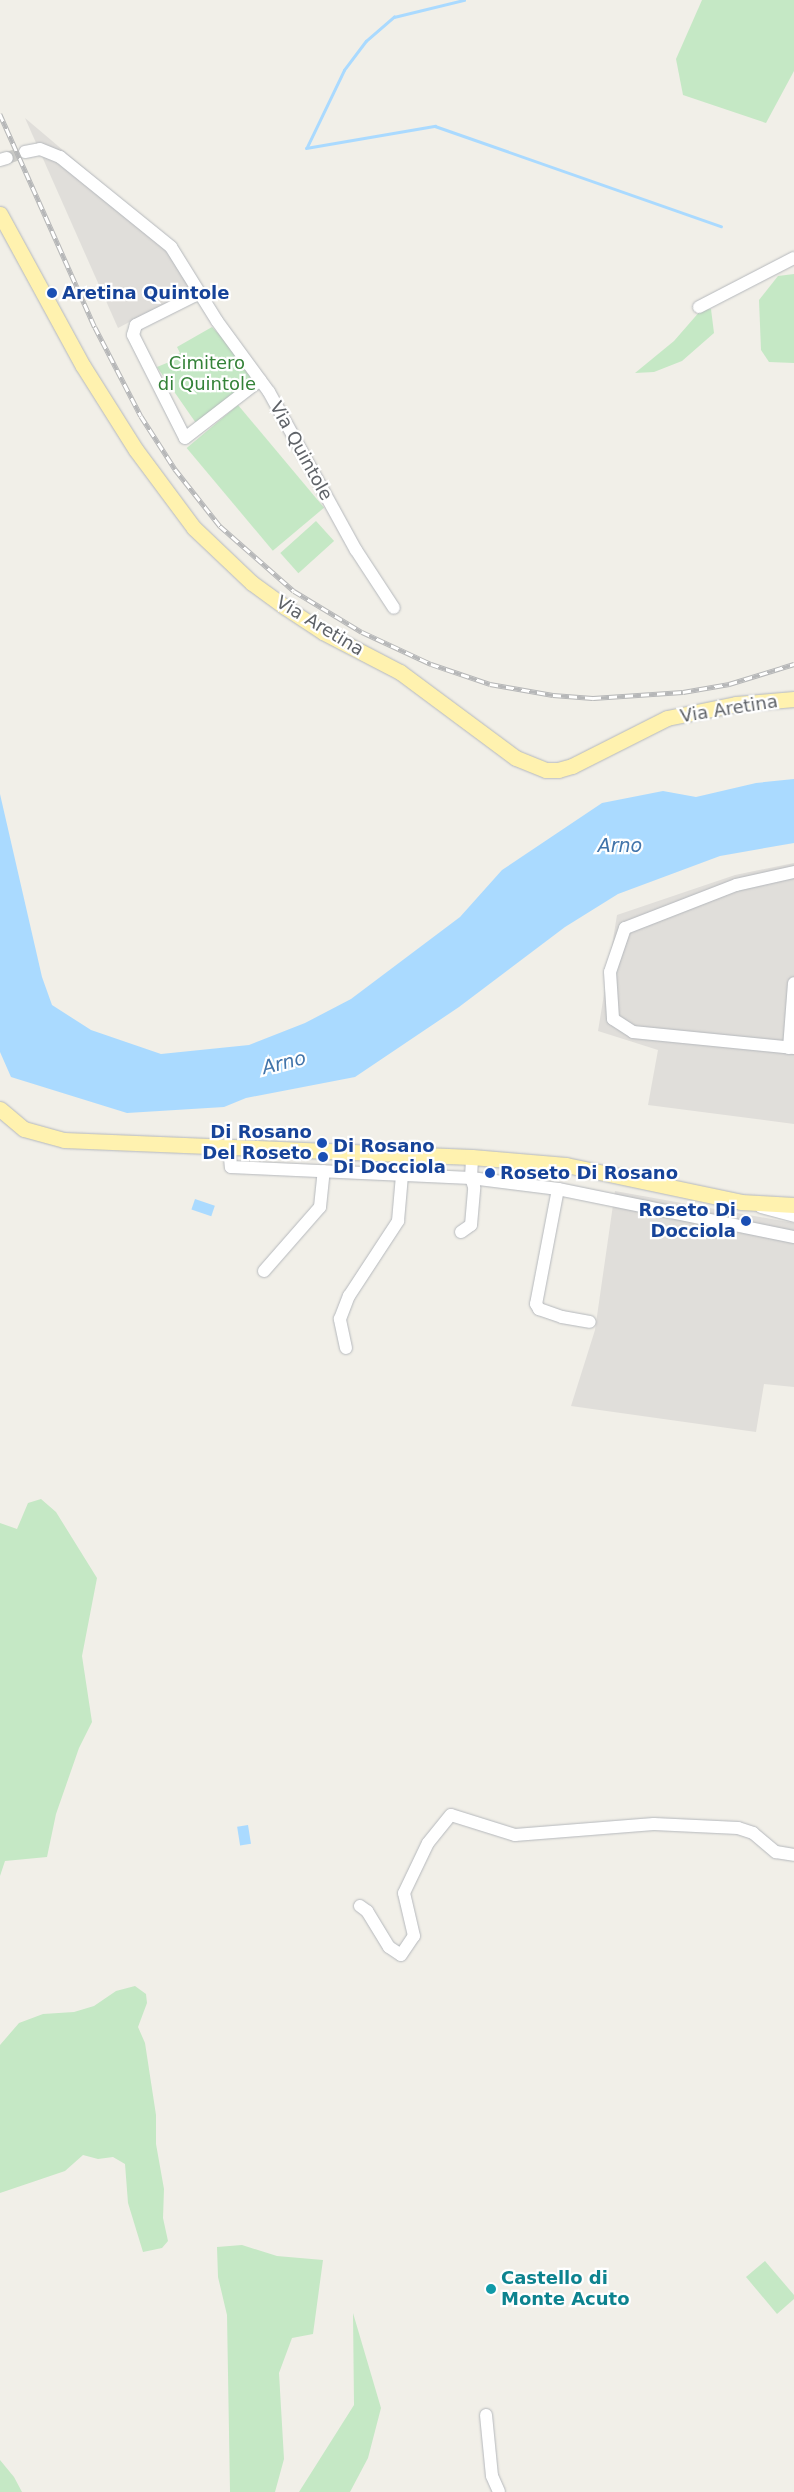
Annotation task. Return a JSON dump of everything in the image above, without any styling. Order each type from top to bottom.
[{"type":"main road","name":"Via Aretina","points":[[0,214],[83,366],[136,450],[194,528],[226,561],[285,607],[323,632],[400,672],[516,758],[546,770],[558,770],[572,766],[668,718],[736,704],[794,699]]},
{"type":"main road","points":[[0,1109],[24,1129],[64,1140],[472,1157],[566,1165],[742,1202],[794,1205]]},
{"type":"street","name":"Via Quintole","points":[[25,152],[40,148],[60,157],[171,247],[260,380],[356,550],[394,608]]},
{"type":"street","points":[[699,307],[794,258]]},
{"type":"street","points":[[200,293],[136,325],[133,335],[185,438],[260,380]]},
{"type":"street","points":[[794,872],[736,885],[624,928],[610,972],[613,1019],[633,1032],[791,1048],[794,983]]},
{"type":"street","points":[[229,1146],[231,1167],[471,1178],[558,1189],[794,1237]]},
{"type":"street","points":[[461,1232],[471,1225],[474,1187],[471,1178],[472,1157]]},
{"type":"street","points":[[264,1271],[320,1207],[324,1171]]},
{"type":"street","points":[[346,1348],[340,1319],[348,1296],[398,1221],[402,1175]]},
{"type":"street","points":[[558,1189],[536,1304],[539,1309],[562,1317],[590,1322]]},
{"type":"street","points":[[742,1202],[794,1216]]},
{"type":"street","points":[[360,1906],[367,1911],[389,1947],[401,1955],[411,1946],[414,1936],[404,1894],[428,1843],[451,1815],[515,1835],[654,1824],[738,1828],[753,1833],[776,1852],[794,1855]]},
{"type":"street","points":[[486,2415],[492,2476],[499,2492]]},
{"type":"shaded area","points":[[25,118],[162,234],[191,290],[118,328]]},
{"type":"shaded area","points":[[794,863],[794,1124],[648,1105],[658,1050],[598,1031],[617,915],[735,875]]},
{"type":"shaded area","points":[[615,1191],[794,1223],[794,1387],[764,1384],[756,1432],[571,1406],[595,1330]]},
{"type":"green space","points":[[702,0],[794,0],[794,71],[766,123],[683,95],[676,59]]},
{"type":"green space","points":[[794,274],[794,363],[769,362],[761,350],[759,300],[778,276]]},
{"type":"green space","points":[[711,309],[714,333],[682,361],[654,372],[635,373],[674,341],[701,310]]},
{"type":"green space","name":"Cimitero di Quintole","points":[[212,327],[240,356],[256,381],[198,426],[157,367],[174,360],[172,357],[180,353],[177,347]]},
{"type":"green space","points":[[238,405],[324,508],[273,551],[187,448]]},
{"type":"green space","points":[[316,521],[334,541],[298,573],[280,553]]},
{"type":"green space","points":[[41,1499],[56,1512],[97,1578],[82,1656],[92,1722],[79,1748],[56,1814],[47,1857],[5,1861],[0,1876],[0,1523],[17,1529],[28,1503]]},
{"type":"green space","points":[[135,1986],[146,1994],[147,2003],[138,2027],[145,2043],[156,2115],[156,2144],[164,2189],[163,2218],[168,2241],[162,2248],[143,2252],[128,2203],[125,2164],[113,2157],[98,2159],[83,2155],[65,2171],[0,2193],[0,2045],[19,2023],[43,2014],[74,2012],[94,2006],[116,1991]]},
{"type":"green space","points":[[242,2245],[277,2256],[323,2260],[313,2334],[292,2338],[279,2373],[284,2459],[275,2492],[230,2492],[227,2315],[218,2277],[217,2247]]},
{"type":"green space","points":[[765,2261],[794,2295],[794,2299],[777,2314],[746,2277]]},
{"type":"green space","points":[[353,2313],[381,2408],[368,2458],[350,2492],[299,2492],[354,2405]]},
{"type":"green space","points":[[0,2460],[14,2477],[22,2492],[0,2492]]},
{"type":"water","name":"Arno","points":[[794,779],[794,843],[720,856],[618,894],[565,927],[459,1007],[355,1077],[246,1098],[224,1107],[127,1113],[11,1077],[0,1052],[0,794],[42,977],[52,1005],[91,1030],[161,1054],[249,1045],[305,1023],[351,999],[460,917],[502,870],[602,803],[663,791],[696,797],[756,783]]},
{"type":"water","points":[[195,1199],[215,1206],[211,1216],[191,1209]]},
{"type":"water","points":[[248,1825],[251,1844],[240,1845],[237,1827]]},
{"type":"waterway","points":[[307,147],[344,70],[366,41],[394,17],[464,0]]},
{"type":"waterway","points":[[306,148],[435,126],[721,226]]},
{"type":"tunnel","points":[[7,158],[25,152]]},
{"type":"railway","points":[[0,114],[95,327],[141,416],[175,469],[220,526],[294,591],[362,632],[431,664],[490,684],[553,695],[593,698],[683,692],[729,684],[794,664]]},
{"type":"place","name":"Aretina Quintole","points":[[52,293]]},
{"type":"place","name":"Di Rosano Del Roseto","points":[[322,1143]]},
{"type":"place","name":"Di Rosano Di Docciola","points":[[323,1157]]},
{"type":"place","name":"Roseto Di Rosano","points":[[490,1173]]},
{"type":"place","name":"Roseto Di Docciola","points":[[746,1221]]},
{"type":"place","name":"Castello di Monte Acuto","points":[[491,2289]]}]
